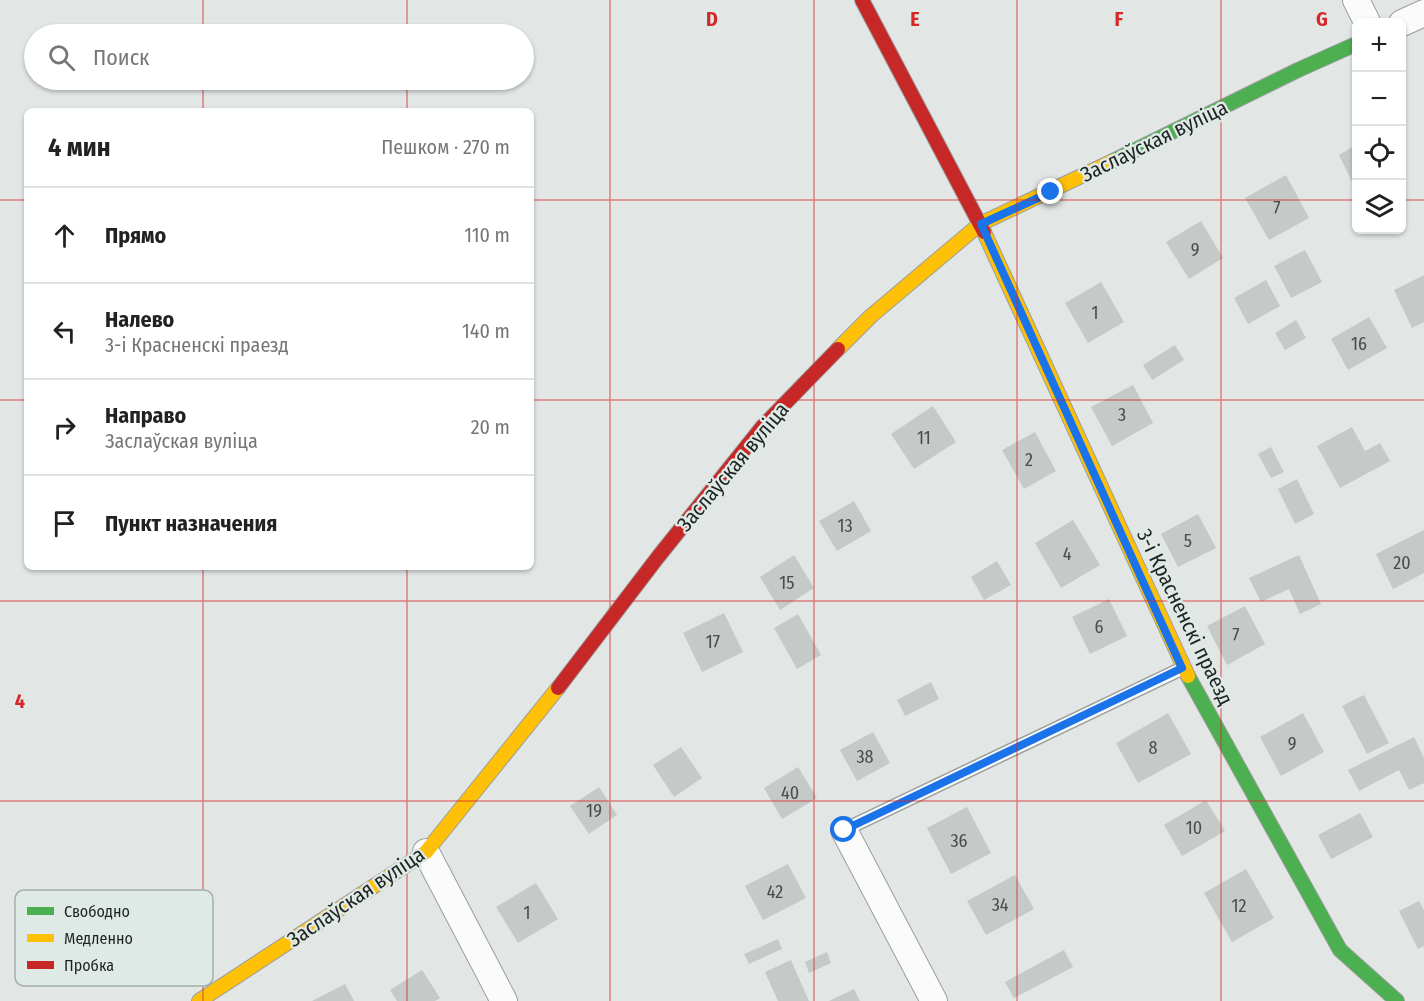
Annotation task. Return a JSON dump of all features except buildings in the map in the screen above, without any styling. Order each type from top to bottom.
[{"type":"street","name":"3-і Красненскі праезд","points":[[862,0],[981,224],[1182,668],[1340,950],[1397,1001]]},
{"type":"street","points":[[1356,0],[1365,18]]},
{"type":"street","points":[[1406,21],[1424,13]]},
{"type":"street","name":"Заслаўская вуліца","points":[[199,1001],[426,852],[512,747],[658,557],[763,426],[871,316],[981,224],[1352,46]]},
{"type":"street","points":[[844,830],[934,1001]]},
{"type":"street","points":[[426,852],[504,1001]]},
{"type":"lane","points":[[844,830],[1182,668]]},
{"type":"traffic: fast","points":[[1113,161],[1352,46]]},
{"type":"traffic: fast","points":[[1188,676],[1340,950],[1397,1001]]},
{"type":"traffic: slow","points":[[838,349],[871,316],[980,224],[1113,161]]},
{"type":"traffic: slow","points":[[984,232],[1188,676]]},
{"type":"traffic: slow","points":[[199,1001],[426,852],[558,688]]},
{"type":"traffic: jam","points":[[862,0],[984,232]]},
{"type":"traffic: jam","points":[[558,688],[658,557],[763,426],[838,349]]},
{"type":"route","points":[[844,830],[1182,668],[981,224],[1051,192]]}]
